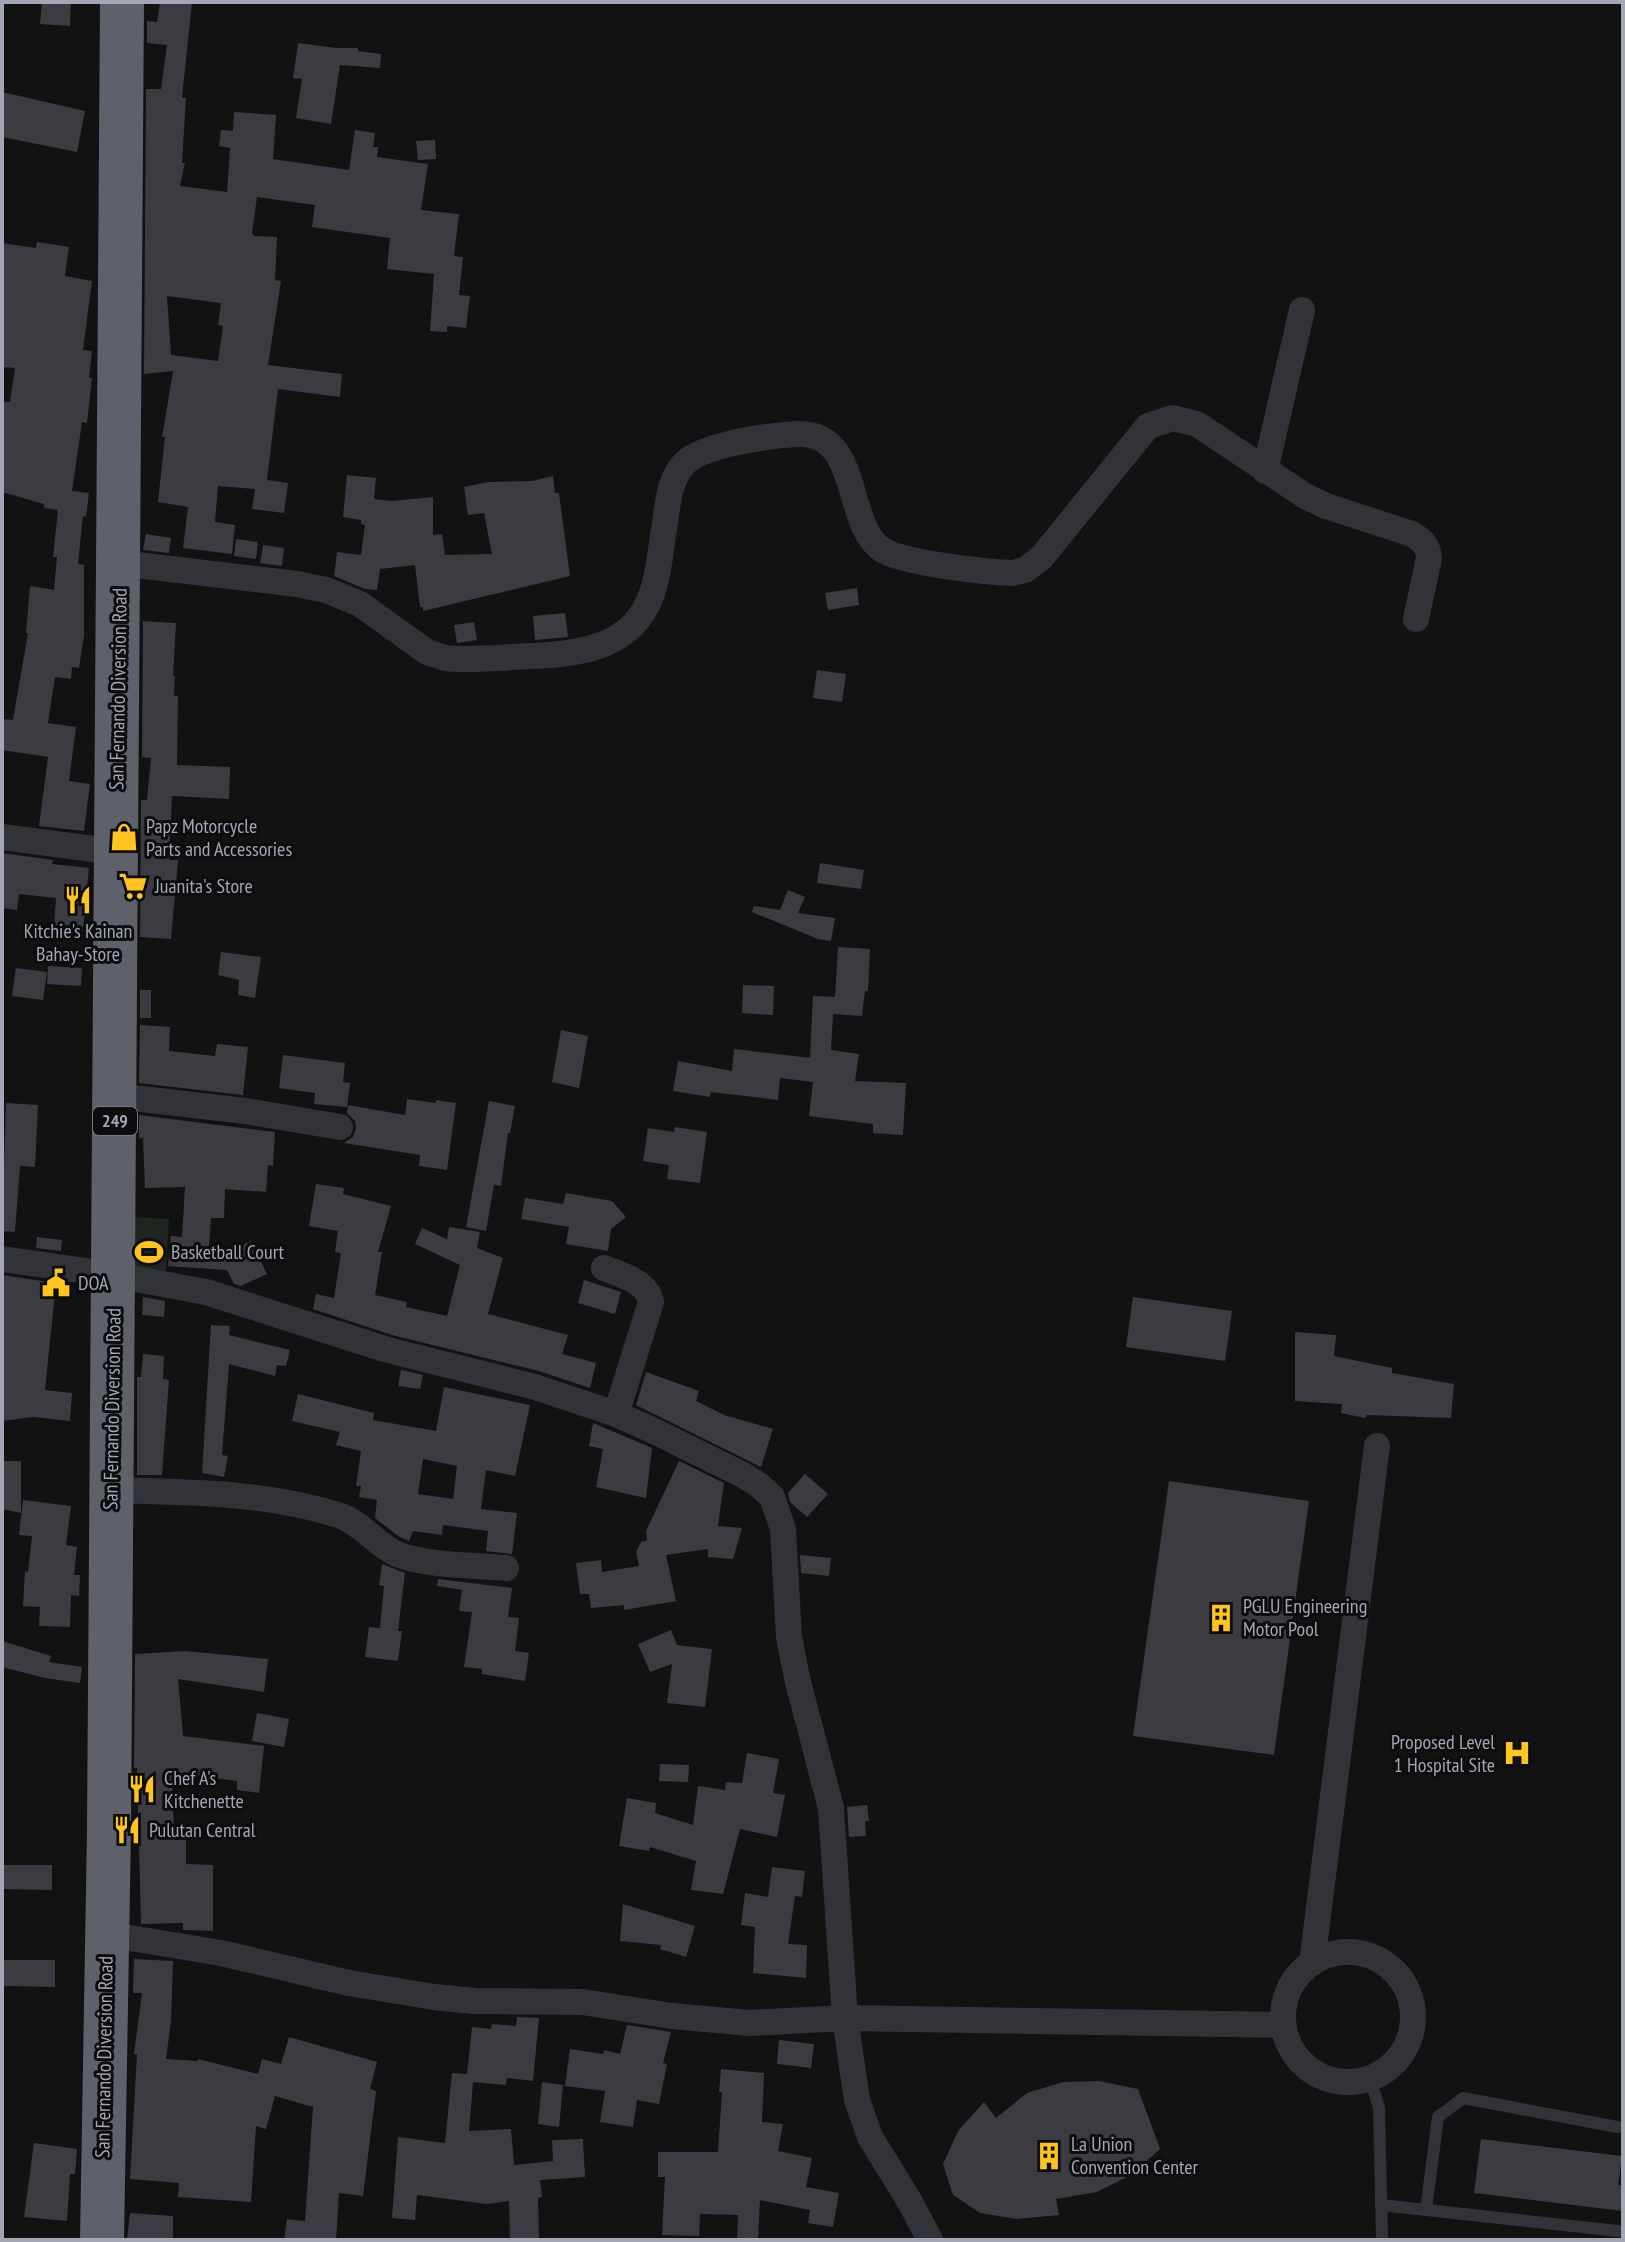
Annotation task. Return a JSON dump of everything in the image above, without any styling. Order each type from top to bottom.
[{"type":"highway","name":"San Fernando Diversion Road","points":[[102,2240],[116,1096],[122,2]]},
{"type":"street","points":[[1265,471],[1302,310]]},
{"type":"street","points":[[120,563],[326,590],[360,604],[427,652],[445,658],[571,655],[599,648],[622,634],[642,613],[655,585],[670,490],[676,474],[702,451],[799,434],[815,436],[836,450],[870,537],[881,549],[908,559],[996,572],[1025,570],[1041,558],[1148,426],[1173,418],[1197,424],[1265,471],[1326,506],[1423,540],[1429,558],[1416,619]]},
{"type":"street","points":[[2,837],[116,852]]},
{"type":"street","points":[[116,1096],[245,1111],[340,1127]]},
{"type":"street","points":[[2,1259],[206,1292],[388,1350],[535,1387],[616,1414],[759,1485],[772,1497],[783,1529],[789,1637],[794,1664],[831,1808],[845,2018],[863,2121],[930,2240]]},
{"type":"street","points":[[604,1268],[637,1282],[648,1291],[651,1302],[616,1414]]},
{"type":"street","points":[[1312,1963],[1377,1446]]},
{"type":"street","points":[[110,1490],[200,1493],[300,1506],[351,1521],[384,1547],[408,1558],[506,1568]]},
{"type":"street","points":[[106,1934],[221,1953],[349,1983],[434,1997],[474,2001],[582,2002],[672,2016],[750,2023],[845,2018],[1283,2025]]},
{"type":"street","points":[[1339,1953],[1368,1955],[1381,1962],[1402,1982],[1412,2009],[1410,2038],[1394,2062],[1370,2078],[1341,2081],[1314,2072],[1293,2052],[1283,2025],[1286,1996],[1301,1972],[1312,1963],[1339,1953]]},
{"type":"lane","points":[[1370,2078],[1379,2108],[1382,2240]]},
{"type":"lane","points":[[1426,2210],[1438,2117],[1463,2098],[1617,2127]]},
{"type":"lane","points":[[1381,2205],[1618,2231]]},
{"type":"shaded area","name":"Basketball Court","points":[[132,1217],[169,1219],[165,1287],[129,1285]]},
{"type":"building","points":[[42,2],[71,2],[70,26],[40,24]]},
{"type":"building","points":[[160,2],[192,2],[182,98],[186,98],[182,163],[185,163],[180,186],[227,192],[230,148],[219,146],[221,130],[233,131],[234,112],[276,115],[273,159],[349,170],[355,130],[375,133],[373,147],[378,147],[377,157],[428,164],[421,210],[459,214],[454,256],[463,257],[459,295],[470,296],[466,328],[447,326],[447,332],[430,331],[434,274],[387,269],[390,238],[312,227],[315,205],[257,197],[252,233],[254,236],[277,237],[275,280],[281,281],[268,365],[342,374],[340,397],[278,389],[267,480],[288,483],[284,513],[252,509],[255,489],[218,486],[215,522],[235,525],[232,554],[183,548],[188,507],[158,502],[165,437],[162,437],[173,371],[144,374],[146,89],[161,89],[167,45],[147,43],[147,21],[157,22]],"holes":[[[167,296],[221,303],[218,325],[223,326],[218,361],[171,355]]]},
{"type":"building","points":[[298,43],[358,48],[358,51],[381,54],[380,68],[340,65],[331,124],[296,118],[302,79],[293,78]]},
{"type":"building","points":[[2,92],[85,111],[77,152],[2,137]]},
{"type":"building","points":[[435,140],[436,159],[418,160],[416,141]]},
{"type":"building","points":[[37,242],[69,247],[65,276],[92,281],[83,350],[92,351],[89,378],[92,378],[87,423],[82,422],[72,491],[89,493],[86,517],[83,516],[78,564],[84,565],[84,635],[79,668],[72,667],[71,679],[55,677],[48,723],[76,727],[69,781],[90,784],[84,831],[39,826],[48,757],[2,750],[2,719],[13,720],[28,633],[30,586],[54,590],[57,557],[53,557],[58,510],[2,492],[2,402],[10,402],[15,368],[2,367],[2,243],[36,248]]},
{"type":"building","points":[[347,475],[376,478],[374,499],[392,501],[433,497],[433,535],[442,534],[445,555],[492,554],[484,513],[468,515],[464,487],[553,476],[555,493],[559,493],[570,576],[423,611],[415,565],[380,569],[377,590],[365,589],[334,576],[337,552],[361,555],[365,525],[361,524],[361,520],[343,517]]},
{"type":"building","points":[[146,534],[171,538],[169,553],[143,550]]},
{"type":"building","points":[[236,539],[258,542],[256,559],[234,556]]},
{"type":"building","points":[[263,545],[284,548],[282,566],[260,563]]},
{"type":"building","points":[[857,588],[859,605],[828,610],[825,593]]},
{"type":"building","points":[[565,613],[568,637],[535,640],[533,616]]},
{"type":"building","points":[[143,621],[176,623],[173,676],[174,696],[178,696],[177,765],[230,767],[229,799],[172,796],[169,860],[178,860],[171,939],[140,937],[141,800],[147,800],[151,758],[142,757]]},
{"type":"building","points":[[474,622],[477,640],[457,643],[454,625]]},
{"type":"building","points":[[817,670],[846,674],[842,702],[813,698]]},
{"type":"building","points":[[2,853],[89,868],[83,931],[54,928],[56,898],[19,894],[17,910],[2,908]]},
{"type":"building","points":[[820,863],[864,870],[861,889],[817,883]]},
{"type":"building","points":[[788,890],[805,897],[798,913],[835,918],[831,941],[818,939],[752,912],[754,906],[780,910]]},
{"type":"building","points":[[838,947],[870,949],[868,991],[865,991],[862,1016],[833,1014],[831,1050],[859,1054],[855,1081],[906,1083],[903,1135],[873,1133],[873,1124],[809,1116],[813,1082],[780,1078],[778,1100],[711,1092],[710,1097],[673,1091],[678,1061],[732,1071],[734,1049],[810,1058],[813,996],[835,997]]},
{"type":"building","points":[[221,952],[261,957],[255,998],[238,995],[239,980],[218,975]]},
{"type":"building","points":[[48,966],[82,968],[81,986],[47,984]]},
{"type":"building","points":[[16,968],[47,972],[43,1000],[12,996]]},
{"type":"building","points":[[743,985],[774,986],[773,1015],[742,1013]]},
{"type":"building","points":[[140,990],[151,990],[151,1018],[140,1018]]},
{"type":"building","points":[[140,1025],[170,1027],[169,1051],[215,1056],[217,1044],[248,1047],[243,1095],[139,1083]]},
{"type":"building","points":[[561,1030],[588,1036],[579,1088],[552,1082]]},
{"type":"building","points":[[283,1055],[345,1063],[343,1082],[350,1083],[347,1107],[314,1104],[315,1093],[279,1088]]},
{"type":"building","points":[[407,1099],[456,1103],[447,1170],[419,1166],[420,1155],[344,1143],[353,1137],[356,1129],[355,1121],[347,1113],[348,1105],[405,1115]]},
{"type":"building","points":[[489,1101],[515,1106],[501,1186],[494,1185],[486,1231],[466,1227]]},
{"type":"building","points":[[6,1103],[38,1105],[35,1167],[20,1166],[15,1232],[2,1231]]},
{"type":"building","points":[[139,1115],[275,1132],[273,1166],[268,1165],[266,1192],[225,1189],[224,1218],[211,1218],[208,1262],[251,1241],[267,1274],[241,1286],[234,1284],[227,1270],[168,1266],[171,1236],[182,1237],[185,1187],[145,1188]]},
{"type":"building","points":[[675,1127],[707,1132],[700,1183],[667,1179],[669,1165],[643,1161],[648,1128],[674,1132]]},
{"type":"building","points":[[316,1184],[344,1188],[343,1194],[391,1206],[378,1252],[382,1252],[375,1295],[407,1302],[406,1307],[447,1316],[460,1265],[415,1244],[422,1228],[447,1239],[449,1227],[480,1232],[477,1248],[503,1258],[488,1314],[568,1335],[562,1354],[596,1363],[590,1388],[539,1371],[392,1335],[313,1309],[316,1294],[334,1298],[341,1253],[335,1252],[338,1231],[309,1226]]},
{"type":"building","points":[[566,1193],[612,1201],[626,1217],[611,1229],[608,1251],[566,1244],[569,1227],[521,1219],[525,1198],[563,1204]]},
{"type":"building","points":[[37,1237],[62,1240],[61,1251],[36,1248]]},
{"type":"building","points":[[2,1275],[56,1283],[45,1390],[72,1393],[70,1421],[33,1417],[2,1421]]},
{"type":"building","points":[[584,1280],[621,1292],[615,1314],[578,1303]]},
{"type":"building","points":[[143,1297],[165,1301],[164,1317],[142,1315]]},
{"type":"building","points":[[1133,1297],[1232,1311],[1225,1361],[1126,1347]]},
{"type":"building","points":[[211,1325],[230,1326],[229,1335],[290,1350],[286,1366],[277,1365],[275,1376],[229,1364],[222,1455],[228,1456],[224,1477],[202,1473]]},
{"type":"building","points":[[1295,1332],[1336,1335],[1334,1356],[1392,1368],[1392,1373],[1454,1384],[1451,1418],[1367,1415],[1365,1418],[1341,1413],[1342,1404],[1295,1401]]},
{"type":"building","points":[[143,1354],[164,1356],[163,1379],[169,1380],[162,1475],[137,1475],[137,1377],[141,1377]]},
{"type":"building","points":[[401,1370],[423,1375],[420,1389],[398,1386]]},
{"type":"building","points":[[646,1372],[699,1391],[696,1401],[724,1415],[773,1429],[761,1467],[636,1405]]},
{"type":"building","points":[[444,1387],[530,1405],[515,1476],[486,1470],[481,1509],[517,1513],[512,1554],[486,1551],[488,1531],[443,1525],[442,1535],[413,1531],[409,1541],[398,1536],[375,1518],[377,1500],[359,1497],[361,1486],[356,1486],[361,1451],[336,1445],[340,1432],[292,1421],[298,1394],[374,1413],[373,1420],[436,1431]],"holes":[[[423,1459],[457,1466],[453,1499],[418,1494]]]},
{"type":"building","points":[[593,1423],[652,1448],[646,1498],[596,1487],[603,1449],[589,1446]]},
{"type":"building","points":[[2,1461],[21,1461],[21,1513],[2,1509]]},
{"type":"building","points":[[679,1461],[724,1483],[718,1526],[742,1528],[733,1559],[708,1557],[708,1549],[666,1555],[676,1601],[624,1610],[624,1605],[591,1608],[589,1594],[580,1594],[576,1563],[601,1560],[602,1572],[639,1566],[636,1552],[641,1542],[647,1540],[646,1531]]},
{"type":"building","points":[[805,1474],[828,1494],[807,1517],[790,1502],[788,1493]]},
{"type":"building","name":"PGLU Engineering Motor Pool","points":[[1169,1481],[1309,1501],[1274,1755],[1133,1736]]},
{"type":"building","points":[[23,1500],[71,1506],[66,1545],[77,1547],[74,1575],[80,1575],[79,1596],[71,1595],[70,1627],[39,1626],[40,1607],[23,1606],[25,1571],[28,1572],[32,1536],[19,1535]]},
{"type":"building","points":[[800,1555],[831,1558],[829,1576],[801,1573]]},
{"type":"building","points":[[382,1564],[405,1573],[398,1661],[365,1657],[369,1627],[380,1628],[384,1586],[379,1585]]},
{"type":"building","points":[[438,1579],[512,1588],[508,1617],[519,1618],[515,1651],[529,1653],[525,1681],[482,1674],[482,1669],[464,1667],[472,1612],[459,1611],[462,1590],[437,1586]]},
{"type":"building","points":[[671,1630],[677,1645],[712,1649],[705,1707],[667,1703],[672,1664],[650,1672],[638,1644]]},
{"type":"building","points":[[2,1641],[51,1656],[49,1662],[82,1667],[80,1683],[2,1667]]},
{"type":"building","points":[[185,1651],[268,1659],[264,1692],[178,1679],[183,1736],[264,1746],[259,1793],[237,1790],[237,1781],[172,1772],[174,1834],[186,1834],[186,1864],[213,1865],[213,1931],[183,1930],[183,1923],[141,1924],[139,1845],[134,1845],[134,1817],[138,1817],[137,1768],[134,1768],[135,1654]]},
{"type":"building","points":[[257,1713],[289,1719],[284,1747],[252,1741]]},
{"type":"building","points":[[747,1753],[779,1759],[773,1793],[785,1795],[777,1837],[740,1829],[723,1894],[691,1890],[696,1861],[650,1847],[649,1851],[619,1846],[627,1798],[656,1803],[655,1813],[693,1825],[698,1786],[725,1790],[726,1782],[742,1783]]},
{"type":"building","points":[[660,1764],[689,1765],[688,1782],[659,1781]]},
{"type":"building","points":[[867,1805],[869,1821],[865,1821],[866,1836],[849,1837],[847,1807]]},
{"type":"building","points":[[2,1865],[52,1865],[52,1890],[2,1889]]},
{"type":"building","points":[[772,1867],[805,1871],[802,1897],[795,1896],[788,1944],[807,1945],[806,1978],[753,1973],[755,1927],[741,1925],[745,1893],[768,1897]]},
{"type":"building","points":[[623,1904],[695,1926],[686,1957],[660,1949],[661,1945],[620,1941]]},
{"type":"building","points":[[134,1959],[173,1961],[166,2059],[198,2059],[258,2074],[262,2059],[281,2064],[289,2037],[377,2062],[370,2089],[376,2091],[363,2196],[339,2193],[336,2240],[284,2240],[287,2219],[305,2221],[313,2107],[275,2096],[266,2129],[256,2126],[251,2202],[178,2197],[179,2183],[130,2179],[137,2054],[134,2054],[142,1993],[133,1993]]},
{"type":"building","points":[[2,1960],[55,1960],[55,1987],[2,1986]]},
{"type":"building","points":[[517,2017],[539,2018],[533,2081],[507,2078],[506,2085],[473,2082],[469,2131],[511,2129],[514,2165],[553,2161],[552,2140],[583,2139],[585,2177],[540,2180],[539,2239],[510,2240],[509,2201],[487,2204],[417,2195],[415,2220],[392,2218],[398,2137],[445,2143],[452,2073],[467,2074],[472,2027],[491,2029],[492,2024],[516,2026]]},
{"type":"building","points":[[627,2025],[671,2032],[663,2063],[667,2064],[659,2104],[637,2100],[633,2127],[600,2122],[605,2091],[565,2086],[570,2049],[620,2054]]},
{"type":"building","points":[[779,2040],[814,2044],[811,2068],[777,2064]]},
{"type":"building","points":[[721,2069],[764,2073],[762,2122],[783,2124],[778,2151],[812,2158],[806,2187],[839,2193],[833,2227],[808,2223],[810,2210],[760,2200],[758,2240],[737,2240],[738,2215],[700,2214],[699,2236],[662,2235],[665,2177],[658,2177],[658,2152],[718,2152]]},
{"type":"building","name":"La Union Convention Center","points":[[1099,2081],[1138,2089],[1160,2149],[1131,2175],[1097,2192],[1056,2199],[1059,2215],[1017,2219],[980,2213],[953,2195],[943,2164],[958,2131],[984,2102],[996,2118],[1027,2093],[1063,2082]]},
{"type":"building","points":[[542,2082],[563,2085],[559,2127],[538,2124]]},
{"type":"building","points":[[1481,2139],[1622,2156],[1618,2185],[1623,2186],[1623,2211],[1474,2193]]},
{"type":"building","points":[[34,2143],[77,2149],[75,2174],[70,2174],[67,2221],[24,2217]]},
{"type":"building","points":[[130,2213],[173,2216],[173,2240],[127,2240]]},
{"type":"place","name":"Papz Motorcycle Parts and Accessories","points":[[124,837]]},
{"type":"place","name":"Juanita's Store","points":[[133,886]]},
{"type":"place","name":"Kitchie's Kainan Bahay-Store","points":[[78,900]]},
{"type":"place","name":"Basketball Court","points":[[149,1252]]},
{"type":"place","name":"DOA","points":[[56,1283]]},
{"type":"place","name":"PGLU Engineering Motor Pool","points":[[1221,1618]]},
{"type":"place","name":"Proposed Level 1 Hospital Site","points":[[1517,1753]]},
{"type":"place","name":"Chef A's Kitchenette","points":[[142,1789]]},
{"type":"place","name":"Pulutan Central","points":[[127,1830]]},
{"type":"place","name":"La Union Convention Center","points":[[1049,2156]]}]
